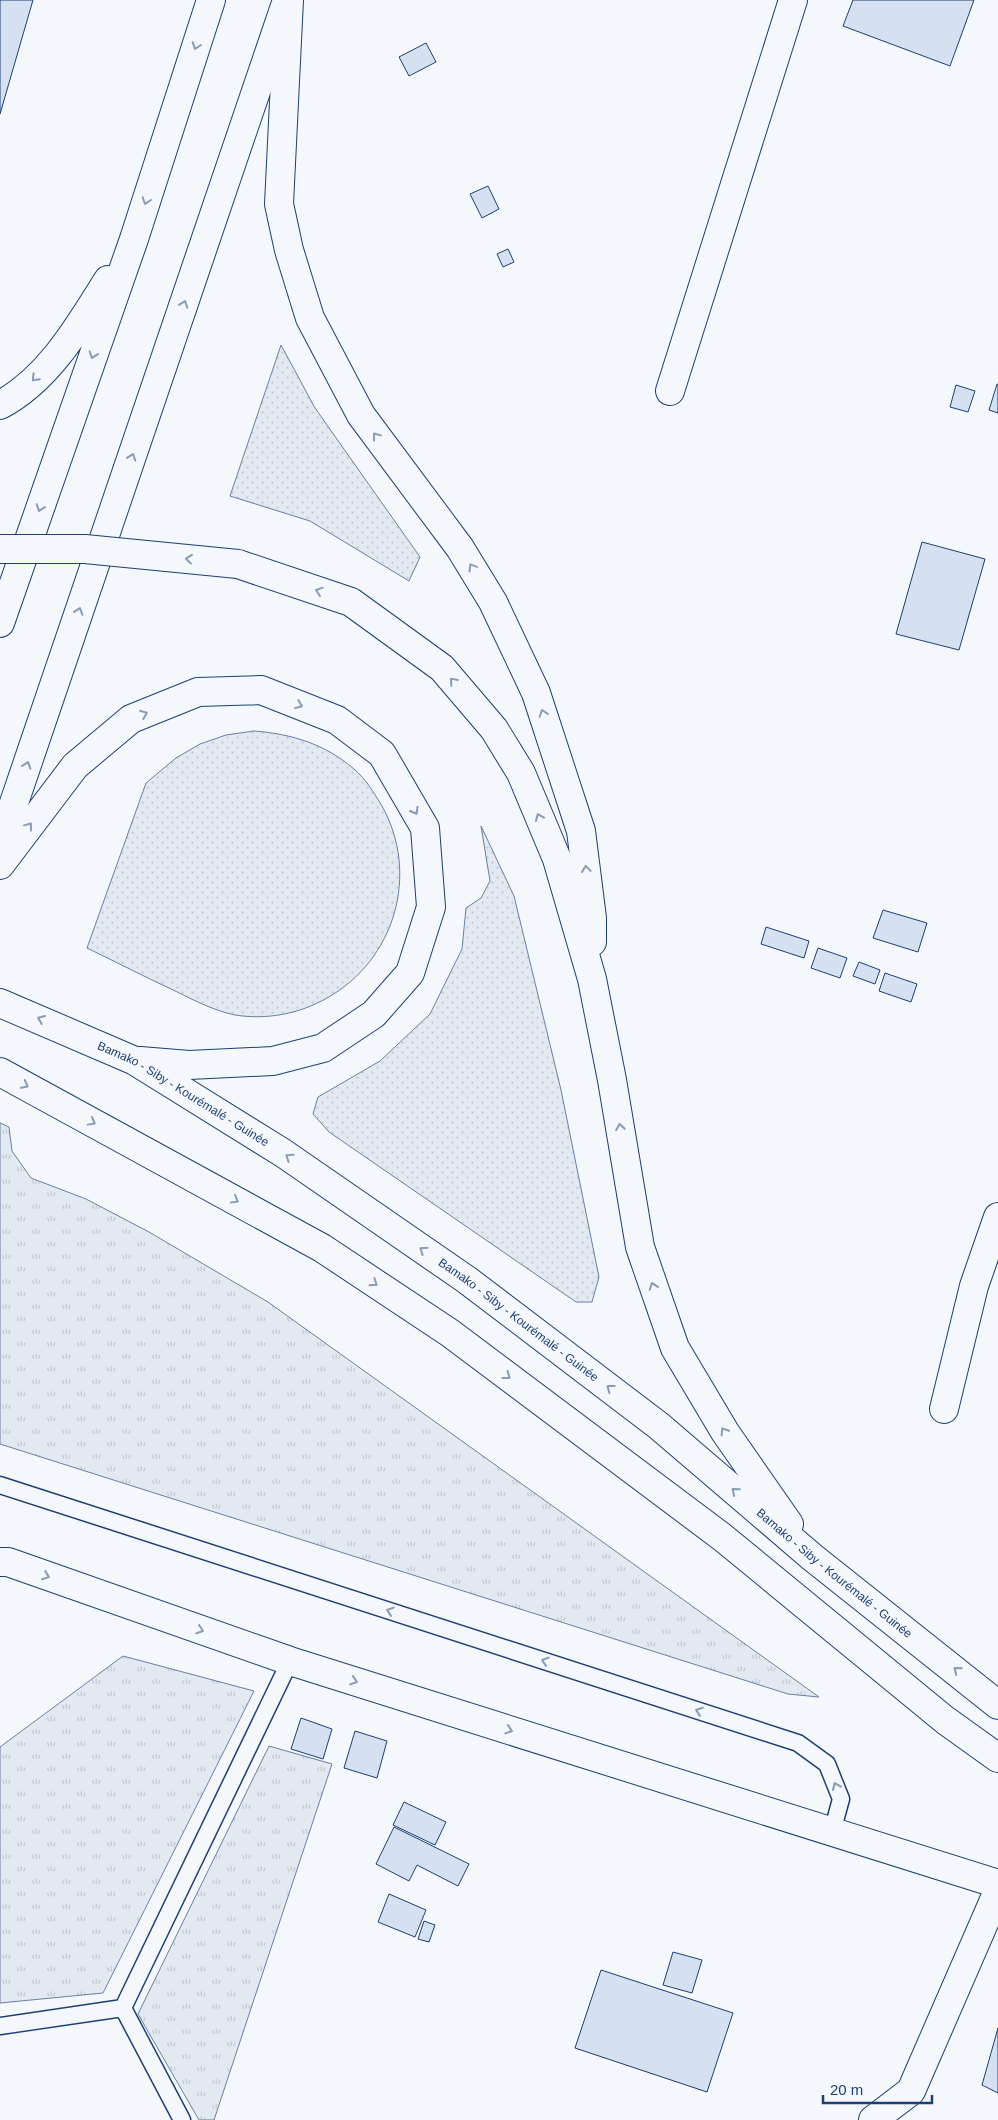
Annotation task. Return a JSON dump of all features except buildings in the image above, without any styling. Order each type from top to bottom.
[{"type":"main road","points":[[0,623],[134,239],[211,0]]},
{"type":"main road","points":[[0,844],[288,0]]},
{"type":"main road","points":[[288,0],[279,204],[289,250],[310,318],[361,415],[460,548],[493,602],[536,693],[581,831],[592,918],[592,979]]},
{"type":"main road","points":[[670,391],[793,0]]},
{"type":"main road","points":[[0,406],[18,396],[67,344],[134,239]]},
{"type":"main road","points":[[0,549],[85,548],[238,564],[351,602],[442,668],[494,729],[521,773],[557,859],[592,979],[612,1080],[640,1247],[675,1348],[725,1432],[812,1557]]},
{"type":"main road","points":[[0,865],[75,766],[131,719],[198,692],[261,690],[337,720],[382,754],[425,828],[431,907],[410,973],[374,1014],[323,1048],[273,1062],[189,1066],[135,1061]]},
{"type":"main road","name":"Bamako - Siby - Kourémalé - Guinée","points":[[0,1003],[135,1061],[283,1153],[467,1280],[659,1426],[812,1557],[996,1703]]},
{"type":"main road","points":[[0,1072],[322,1248],[450,1333],[722,1537],[945,1720],[998,1758]]},
{"type":"main road","points":[[944,1409],[974,1286],[998,1217]]},
{"type":"main road","points":[[0,1562],[8,1562],[290,1661],[998,1884]]},
{"type":"main road","points":[[873,2120],[911,2091],[998,1892]]},
{"type":"lane","points":[[0,1485],[798,1743],[827,1764],[841,1799],[832,1832]]},
{"type":"lane","points":[[123,2008],[290,1661]]},
{"type":"lane","points":[[0,2026],[123,2008]]},
{"type":"lane","points":[[123,2008],[182,2120]]},
{"type":"green space","points":[[281,345],[315,408],[420,557],[409,581],[310,521],[230,496]]},
{"type":"green space","points":[[254,731],[268,732],[307,742],[331,753],[354,769],[373,791],[382,806],[393,832],[399,859],[399,887],[394,913],[384,938],[370,962],[350,982],[316,1004],[294,1012],[259,1017],[235,1015],[209,1007],[87,948],[146,783],[176,758],[200,744],[226,735]]},
{"type":"green space","points":[[481,826],[514,896],[561,1090],[599,1277],[592,1302],[576,1302],[329,1132],[313,1114],[318,1097],[380,1061],[430,1014],[462,949],[466,908],[481,898],[490,881]]},
{"type":"green space","points":[[0,1123],[9,1127],[12,1151],[31,1178],[86,1199],[149,1232],[268,1302],[819,1697],[788,1694],[0,1444]]},
{"type":"green space","points":[[123,1656],[254,1691],[103,1993],[0,2003],[0,1747]]},
{"type":"green space","points":[[269,1746],[332,1764],[214,2120],[199,2120],[138,2014]]}]
